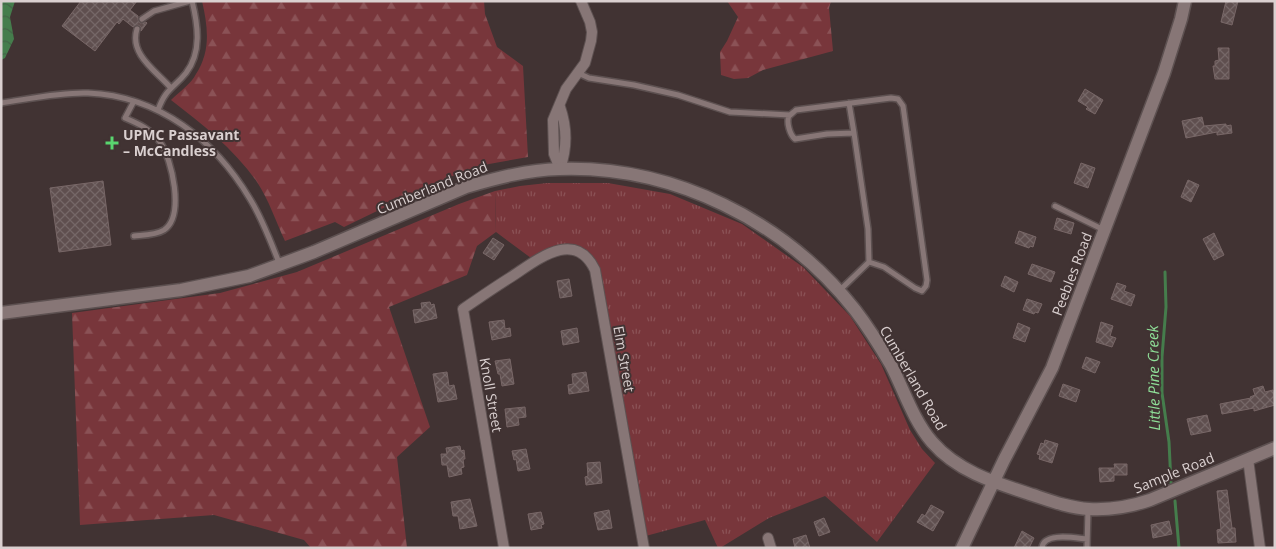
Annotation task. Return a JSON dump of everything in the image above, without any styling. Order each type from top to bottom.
[{"type":"street","points":[[560,168],[565,153],[564,119],[560,107],[566,89],[585,63],[592,32],[587,12],[581,1]]},
{"type":"street","name":"Peebles Road","points":[[962,548],[1052,368],[1164,73],[1182,19],[1185,1]]},
{"type":"street","name":"Cumberland Road","points":[[1,313],[181,290],[224,282],[281,265],[466,187],[512,174],[560,168],[617,172],[654,178],[695,192],[729,207],[774,234],[796,251],[839,291],[873,336],[891,365],[922,428],[932,442],[976,475],[994,482]]},
{"type":"street","name":"Elm Street","points":[[515,274],[546,254],[566,249],[585,255],[595,270],[644,548]]},
{"type":"street","name":"Knoll Street","points":[[504,548],[463,309],[515,274]]},
{"type":"street","name":"Sample Road","points":[[994,482],[1059,503],[1088,509],[1106,509],[1136,505],[1275,448]]},
{"type":"street","points":[[1248,460],[1260,548]]},
{"type":"lane","points":[[142,19],[154,11],[191,1],[198,28],[195,53],[186,73],[163,96],[158,110]]},
{"type":"lane","points":[[137,29],[135,34],[136,46],[140,55],[170,87]]},
{"type":"lane","points":[[578,73],[589,78],[634,85],[678,95],[730,112],[790,115],[796,110],[891,98],[898,99],[904,106],[927,280],[926,286],[922,291],[884,267],[869,262]]},
{"type":"lane","points":[[1,103],[86,93],[104,94],[134,101],[158,110],[195,134],[236,177],[262,220],[281,265]]},
{"type":"lane","points":[[134,101],[125,118],[152,132],[160,143],[171,172],[175,211],[170,224],[165,230],[148,235],[134,236]]},
{"type":"lane","points":[[839,291],[869,262],[868,229],[849,103]]},
{"type":"lane","points":[[790,115],[790,132],[795,139],[827,134],[854,133]]},
{"type":"lane","points":[[1055,206],[1105,230]]},
{"type":"lane","points":[[1087,548],[1088,509]]},
{"type":"lane","points":[[1042,548],[1042,543],[1052,537],[1087,539]]},
{"type":"green space","points":[[202,1],[484,1],[485,14],[497,47],[523,66],[528,157],[478,166],[435,183],[344,227],[335,222],[285,241],[265,196],[248,170],[217,138],[171,100],[194,78],[204,57],[207,29]]},
{"type":"green space","points":[[727,1],[831,1],[829,8],[833,51],[763,70],[748,78],[734,79],[721,75],[720,52],[738,17]]},
{"type":"green space","points":[[547,183],[608,183],[670,194],[742,224],[803,267],[850,316],[881,364],[910,430],[922,449],[935,463],[877,542],[825,496],[769,518],[720,548],[718,548],[705,520],[642,537],[595,270],[573,250],[535,261],[496,232],[495,191]]},
{"type":"green space","points":[[495,191],[496,232],[477,246],[467,275],[389,307],[430,427],[397,457],[407,548],[311,548],[304,540],[214,515],[80,525],[72,313],[220,293],[297,272],[459,204]]},
{"type":"water","points":[[1,1],[15,1],[10,17],[14,39],[5,58],[1,60]]},
{"type":"building","points":[[81,1],[137,1],[130,10],[138,16],[140,23],[147,23],[141,31],[141,27],[138,25],[133,27],[123,19],[119,24],[117,22],[95,51],[62,26]]},
{"type":"building","points":[[1226,1],[1238,1],[1232,25],[1221,22]]},
{"type":"building","points":[[1218,48],[1229,48],[1229,79],[1215,79],[1213,66],[1215,66],[1215,61],[1219,60]]},
{"type":"building","points":[[1085,89],[1103,100],[1095,114],[1078,101]]},
{"type":"building","points":[[1202,117],[1204,126],[1231,125],[1232,133],[1217,135],[1217,132],[1186,138],[1182,121]]},
{"type":"building","points":[[1081,163],[1095,168],[1088,188],[1074,183]]},
{"type":"building","points":[[1188,180],[1199,185],[1191,202],[1181,197]]},
{"type":"building","points":[[103,181],[111,245],[59,252],[50,188]]},
{"type":"building","points":[[1057,218],[1074,223],[1071,234],[1054,229]]},
{"type":"building","points":[[1019,231],[1036,237],[1033,247],[1030,246],[1029,248],[1015,243]]},
{"type":"building","points":[[1214,233],[1224,255],[1214,260],[1203,239]]},
{"type":"building","points":[[493,238],[504,245],[494,260],[483,253]]},
{"type":"building","points":[[1032,264],[1055,272],[1051,282],[1028,274]]},
{"type":"building","points":[[1005,276],[1018,282],[1014,292],[1001,286]]},
{"type":"building","points":[[569,279],[572,296],[560,298],[557,281]]},
{"type":"building","points":[[1117,283],[1126,286],[1124,291],[1135,295],[1131,306],[1111,299]]},
{"type":"building","points":[[1027,299],[1042,304],[1038,313],[1035,312],[1034,314],[1023,310]]},
{"type":"building","points":[[430,302],[431,305],[434,304],[437,318],[415,323],[413,310],[422,309],[421,303]]},
{"type":"building","points":[[504,320],[505,329],[510,328],[511,336],[492,340],[489,322]]},
{"type":"building","points":[[1101,322],[1113,326],[1110,336],[1116,338],[1112,347],[1096,342]]},
{"type":"building","points":[[1018,323],[1030,328],[1025,342],[1013,338]]},
{"type":"building","points":[[577,328],[579,342],[563,345],[561,331]]},
{"type":"building","points":[[1086,357],[1100,362],[1095,373],[1082,368]]},
{"type":"building","points":[[510,359],[514,384],[502,386],[495,361]]},
{"type":"building","points":[[447,372],[449,386],[454,385],[457,399],[438,402],[433,374]]},
{"type":"building","points":[[586,372],[589,391],[569,394],[568,385],[573,384],[572,374]]},
{"type":"building","points":[[1063,384],[1080,390],[1076,402],[1059,396]]},
{"type":"building","points":[[1263,386],[1265,392],[1273,390],[1275,405],[1254,411],[1254,408],[1222,414],[1220,404],[1251,398],[1255,395],[1253,389]]},
{"type":"building","points":[[525,407],[526,417],[518,418],[519,425],[507,427],[505,409]]},
{"type":"building","points":[[1207,415],[1211,431],[1191,435],[1187,419]]},
{"type":"building","points":[[1045,440],[1058,444],[1052,463],[1039,459],[1040,455],[1037,454],[1041,443],[1044,444]]},
{"type":"building","points":[[460,446],[461,451],[464,450],[465,459],[463,459],[464,467],[461,468],[462,474],[449,477],[447,465],[442,465],[441,454],[447,454],[446,448]]},
{"type":"building","points":[[526,449],[530,469],[518,471],[516,459],[514,460],[512,451]]},
{"type":"building","points":[[600,462],[602,483],[586,485],[585,477],[588,476],[587,463]]},
{"type":"building","points":[[1114,464],[1127,464],[1127,475],[1114,475],[1114,481],[1100,482],[1099,468],[1115,468]]},
{"type":"building","points":[[1227,490],[1232,528],[1235,528],[1236,542],[1218,543],[1217,530],[1221,529],[1217,491]]},
{"type":"building","points":[[470,499],[477,526],[460,529],[458,516],[453,516],[451,502]]},
{"type":"building","points":[[931,505],[944,512],[933,531],[917,522],[922,514],[925,516]]},
{"type":"building","points":[[609,510],[612,528],[598,530],[594,513]]},
{"type":"building","points":[[541,512],[544,524],[541,525],[542,528],[531,530],[528,514]]},
{"type":"building","points":[[824,518],[830,532],[819,536],[814,522]]},
{"type":"building","points":[[1169,521],[1172,534],[1153,538],[1151,525]]},
{"type":"building","points":[[1022,531],[1034,538],[1029,548],[1014,548]]},
{"type":"building","points":[[806,535],[810,548],[795,548],[793,539]]},
{"type":"waterway","name":"Little Pine Creek","points":[[1165,272],[1166,307],[1162,357],[1162,393],[1169,442],[1171,483]]},
{"type":"waterway","name":"Little Pine Creek","points":[[1175,501],[1179,548]]},
{"type":"place","name":"UPMC Passavant – McCandless","points":[[112,143]]}]
